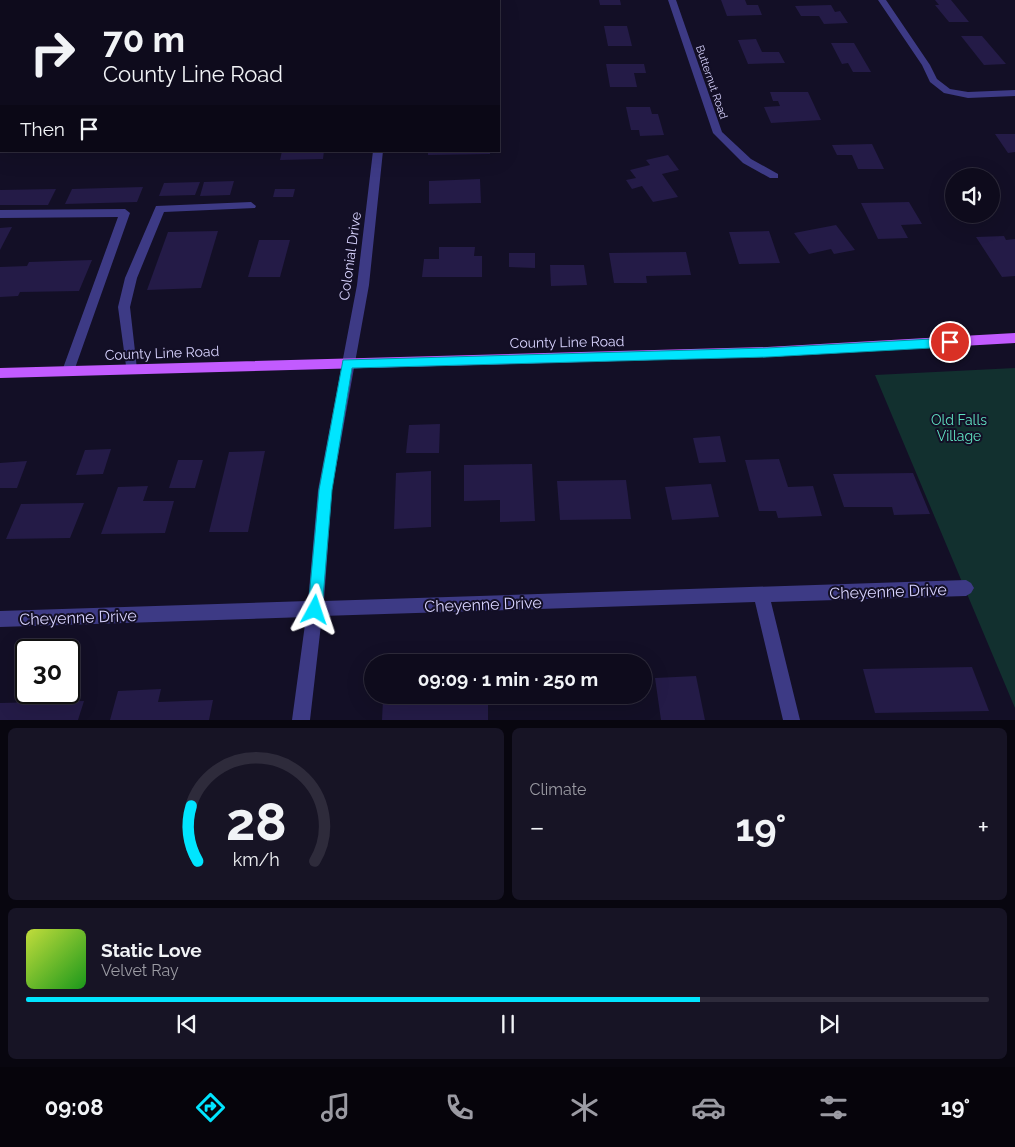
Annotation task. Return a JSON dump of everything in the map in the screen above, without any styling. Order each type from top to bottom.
[{"type":"main road","name":"County Line Road","points":[[0,373],[767,352],[1015,338]]},
{"type":"street","name":"Butternut Road","points":[[672,0],[718,133],[748,160],[774,176]]},
{"type":"street","points":[[882,0],[926,65],[933,80],[947,91],[968,95],[1015,93]]},
{"type":"street","name":"Colonial Drive","points":[[301,720],[315,610],[326,490],[347,363],[363,285],[378,152]]},
{"type":"street","points":[[132,369],[124,307],[130,278],[160,209],[251,206]]},
{"type":"street","points":[[0,214],[125,213],[68,371]]},
{"type":"street","name":"Cheyenne Drive","points":[[0,619],[966,588]]},
{"type":"street","points":[[761,594],[792,720]]},
{"type":"green space","name":"Old Falls Village","points":[[1015,368],[1015,708],[875,375]]},
{"type":"building","points":[[599,0],[620,0],[621,5],[600,5]]},
{"type":"building","points":[[721,0],[745,0],[747,5],[758,5],[762,15],[727,16]]},
{"type":"building","points":[[935,0],[951,0],[969,22],[949,22],[935,5],[939,5]]},
{"type":"building","points":[[831,5],[835,12],[840,11],[848,23],[824,24],[819,16],[801,16],[795,6]]},
{"type":"building","points":[[604,26],[627,26],[632,46],[608,46]]},
{"type":"building","points":[[961,36],[982,36],[1006,64],[984,65]]},
{"type":"building","points":[[756,39],[762,52],[779,52],[785,63],[748,64],[738,40]]},
{"type":"building","points":[[831,43],[854,43],[871,72],[853,72],[848,63],[842,64]]},
{"type":"building","points":[[606,64],[644,64],[646,73],[634,73],[637,87],[610,87]]},
{"type":"building","points":[[770,92],[808,92],[821,120],[771,123],[764,107],[780,106],[778,101],[773,101]]},
{"type":"building","points":[[626,107],[650,107],[652,114],[658,114],[664,135],[640,136],[639,130],[631,130]]},
{"type":"building","points":[[995,134],[1015,134],[1015,152],[1008,153]]},
{"type":"building","points":[[872,144],[884,169],[858,169],[852,155],[837,155],[832,145]]},
{"type":"building","points":[[282,152],[324,152],[323,159],[280,160]]},
{"type":"building","points":[[428,152],[490,152],[490,154],[428,155]]},
{"type":"building","points":[[668,155],[679,170],[662,174],[678,197],[653,202],[642,186],[632,189],[626,180],[636,178],[630,170],[650,165],[646,160]]},
{"type":"building","points":[[480,179],[481,203],[429,204],[429,181]]},
{"type":"building","points":[[234,181],[230,195],[200,196],[204,182]]},
{"type":"building","points":[[200,182],[195,195],[159,196],[164,183]]},
{"type":"building","points":[[143,187],[137,202],[65,204],[72,189]]},
{"type":"building","points":[[56,189],[48,205],[0,205],[0,190]]},
{"type":"building","points":[[275,189],[295,189],[293,197],[273,197]]},
{"type":"building","points":[[909,202],[922,224],[901,225],[908,238],[878,239],[861,203]]},
{"type":"building","points":[[836,225],[855,250],[834,254],[831,249],[809,254],[794,233]]},
{"type":"building","points":[[12,227],[0,250],[0,228]]},
{"type":"building","points":[[218,231],[201,288],[147,290],[168,232]]},
{"type":"building","points":[[769,231],[780,263],[739,264],[729,232]]},
{"type":"building","points":[[1004,236],[1006,240],[1015,239],[1015,276],[1002,277],[976,237]]},
{"type":"building","points":[[259,240],[290,240],[280,277],[248,277]]},
{"type":"building","points":[[439,247],[475,247],[474,256],[482,256],[482,277],[422,277],[424,259],[439,259]]},
{"type":"building","points":[[686,252],[691,275],[646,276],[647,283],[614,283],[609,253]]},
{"type":"building","points":[[509,253],[535,253],[535,268],[509,267]]},
{"type":"building","points":[[92,260],[79,291],[20,292],[18,296],[0,297],[0,267],[27,266],[29,262]]},
{"type":"building","points":[[550,265],[584,265],[587,285],[551,286]]},
{"type":"building","points":[[440,424],[439,453],[406,453],[409,425]]},
{"type":"building","points":[[720,436],[726,462],[699,463],[693,438]]},
{"type":"building","points":[[111,449],[103,474],[76,475],[85,450]]},
{"type":"building","points":[[265,451],[248,532],[209,532],[229,452]]},
{"type":"building","points":[[779,459],[788,487],[813,486],[822,516],[778,518],[776,511],[759,511],[745,460]]},
{"type":"building","points":[[178,460],[203,460],[195,488],[169,488]]},
{"type":"building","points":[[27,461],[17,488],[0,488],[0,463]]},
{"type":"building","points":[[532,464],[535,521],[500,522],[500,500],[464,501],[464,465]]},
{"type":"building","points":[[431,471],[431,527],[394,529],[396,473]]},
{"type":"building","points":[[913,473],[930,514],[894,515],[892,507],[844,507],[833,474]]},
{"type":"building","points":[[626,480],[631,519],[560,520],[557,481]]},
{"type":"building","points":[[711,484],[719,517],[672,520],[665,487]]},
{"type":"building","points":[[148,486],[143,501],[174,501],[165,533],[101,534],[118,487]]},
{"type":"building","points":[[84,503],[70,538],[6,539],[21,504]]},
{"type":"building","points":[[972,667],[989,711],[875,713],[863,669]]},
{"type":"building","points":[[696,676],[705,720],[661,720],[655,678]]},
{"type":"building","points":[[161,689],[158,702],[213,700],[209,720],[110,720],[118,691]]},
{"type":"building","points":[[80,701],[84,701],[78,720],[0,720],[0,703],[80,704]]},
{"type":"building","points":[[383,704],[488,704],[488,720],[382,720]]},
{"type":"route","points":[[315,610],[326,490],[347,363],[767,352],[950,342]]}]
